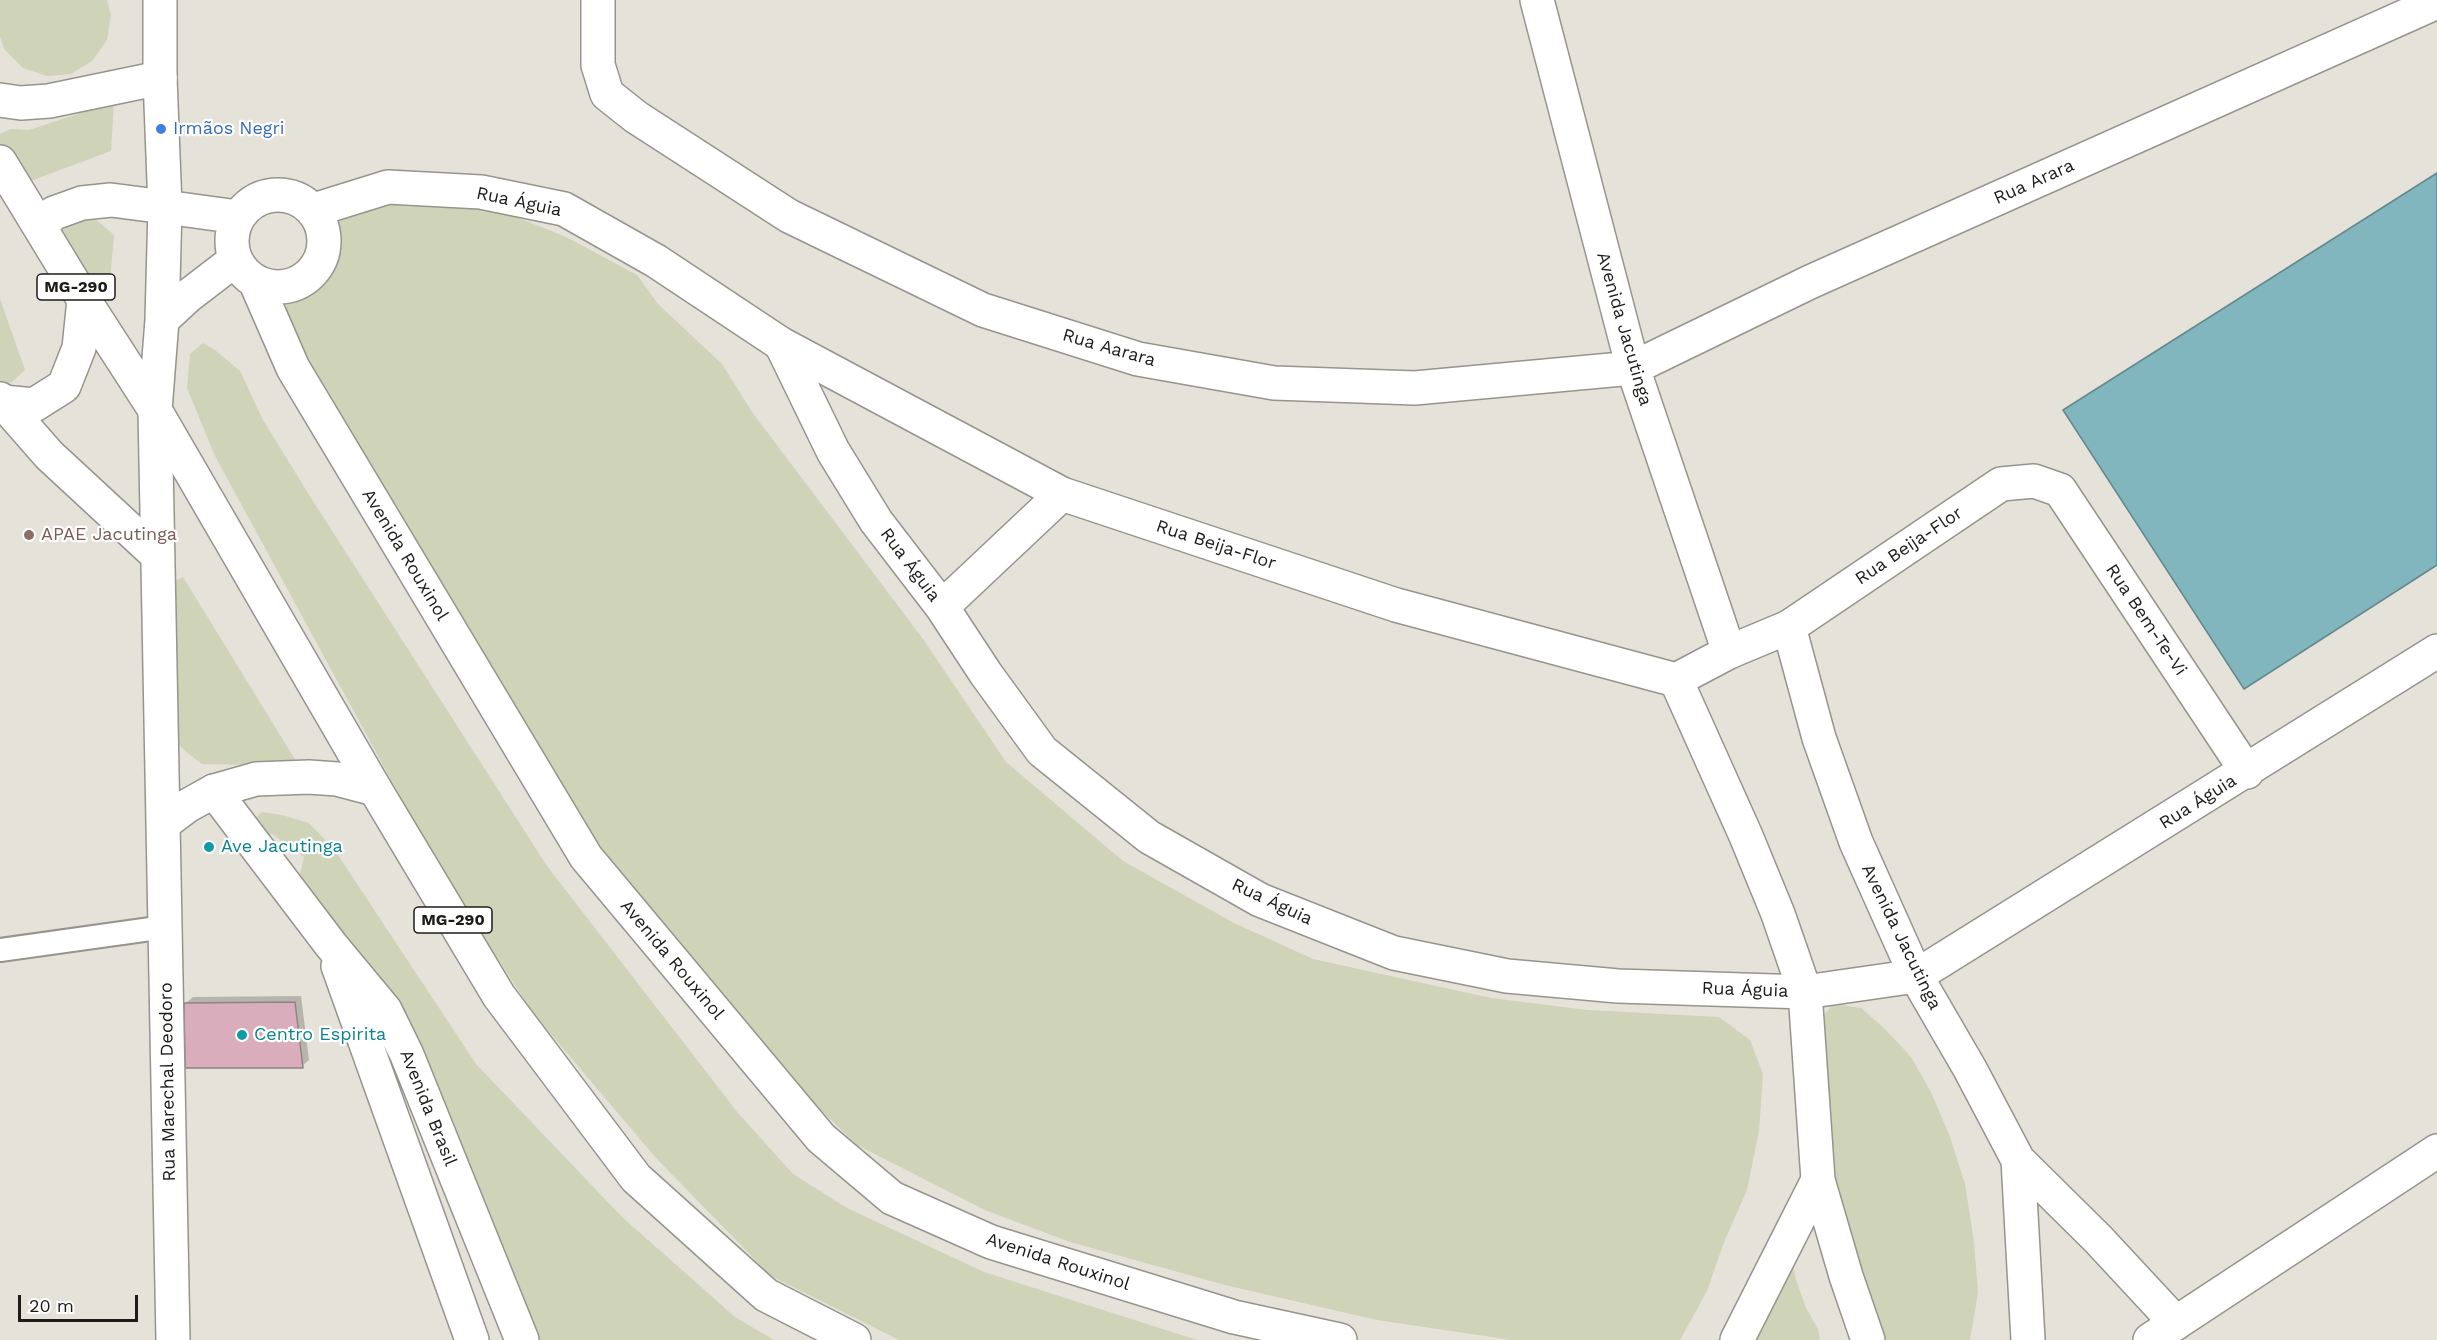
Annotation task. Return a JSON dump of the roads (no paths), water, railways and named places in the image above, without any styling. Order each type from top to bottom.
[{"type":"main road","points":[[135,0],[160,12]]},
{"type":"main road","name":"Rua Aarara","points":[[597,0],[598,65],[607,94],[636,117],[789,216],[983,310],[1138,359],[1274,383],[1415,388],[1633,368]]},
{"type":"main road","name":"Avenida Jacutinga","points":[[1537,0],[1633,368],[1729,652]]},
{"type":"main road","name":"Rua Arara","points":[[1633,368],[1810,282],[2437,2]]},
{"type":"main road","name":"Rua Marechal Deodoro","points":[[160,12],[165,207],[162,320],[155,410],[173,1340]]},
{"type":"main road","points":[[0,100],[21,103],[49,101],[160,78]]},
{"type":"main road","name":"MG-290","points":[[0,162],[84,300],[155,410],[375,789],[499,996],[636,1178],[766,1295],[854,1340]]},
{"type":"main road","name":"Rua Águia","points":[[314,210],[388,188],[482,192],[564,209],[656,261],[781,344],[833,451],[876,520],[942,607],[986,674],[1042,750],[1149,837],[1260,900],[1394,952],[1507,976],[1618,986],[1805,992],[1916,976],[2247,772],[2437,651]]},
{"type":"main road","points":[[274,194],[296,197],[314,210],[324,230],[324,251],[315,271],[298,284],[277,288],[245,271],[231,238],[238,217],[253,201],[274,194]]},
{"type":"main road","points":[[39,226],[54,213],[82,203],[111,200],[238,217]]},
{"type":"main road","points":[[162,320],[245,271]]},
{"type":"main road","name":"Avenida Rouxinol","points":[[245,271],[293,368],[586,857],[821,1138],[892,1198],[991,1242],[1234,1317],[1340,1340]]},
{"type":"main road","points":[[1,400],[34,405],[64,386],[79,348],[84,300]]},
{"type":"main road","name":"Rua Beija-Flor","points":[[781,344],[1062,494],[1396,604],[1676,680]]},
{"type":"main road","points":[[1,400],[49,455],[157,555]]},
{"type":"main road","name":"Rua Beija-Flor","points":[[1790,627],[2001,484],[2034,481]]},
{"type":"main road","name":"Rua Bem-Te-Vi","points":[[2034,481],[2060,490],[2247,772]]},
{"type":"main road","points":[[942,607],[1062,494]]},
{"type":"main road","points":[[1790,627],[1729,652],[1676,680],[1746,836],[1778,914],[1805,992],[1818,1180],[1846,1276],[1868,1340]]},
{"type":"main road","name":"Avenida Jacutinga","points":[[1790,627],[1819,738],[1856,842],[1916,976],[1970,1069],[2018,1160],[2028,1340]]},
{"type":"main road","points":[[163,824],[187,806],[214,791],[256,778],[336,779],[375,789]]},
{"type":"main road","points":[[214,791],[331,945]]},
{"type":"main road","name":"Avenida Brasil","points":[[331,945],[471,1340]]},
{"type":"main road","name":"Avenida Brasil","points":[[331,945],[385,1010],[407,1055],[522,1340]]},
{"type":"main road","points":[[2018,1160],[2098,1239],[2163,1331],[2437,1151]]},
{"type":"main road","points":[[1737,1340],[1818,1180]]},
{"type":"lane","points":[[0,950],[165,927]]},
{"type":"water","points":[[2437,173],[2437,565],[2244,689],[2063,410]]},
{"type":"place","name":"Irmãos Negri","points":[[161,129]]},
{"type":"place","name":"APAE Jacutinga","points":[[29,535]]},
{"type":"place","name":"Ave Jacutinga","points":[[209,847]]},
{"type":"place","name":"Centro Espirita","points":[[242,1035]]}]
